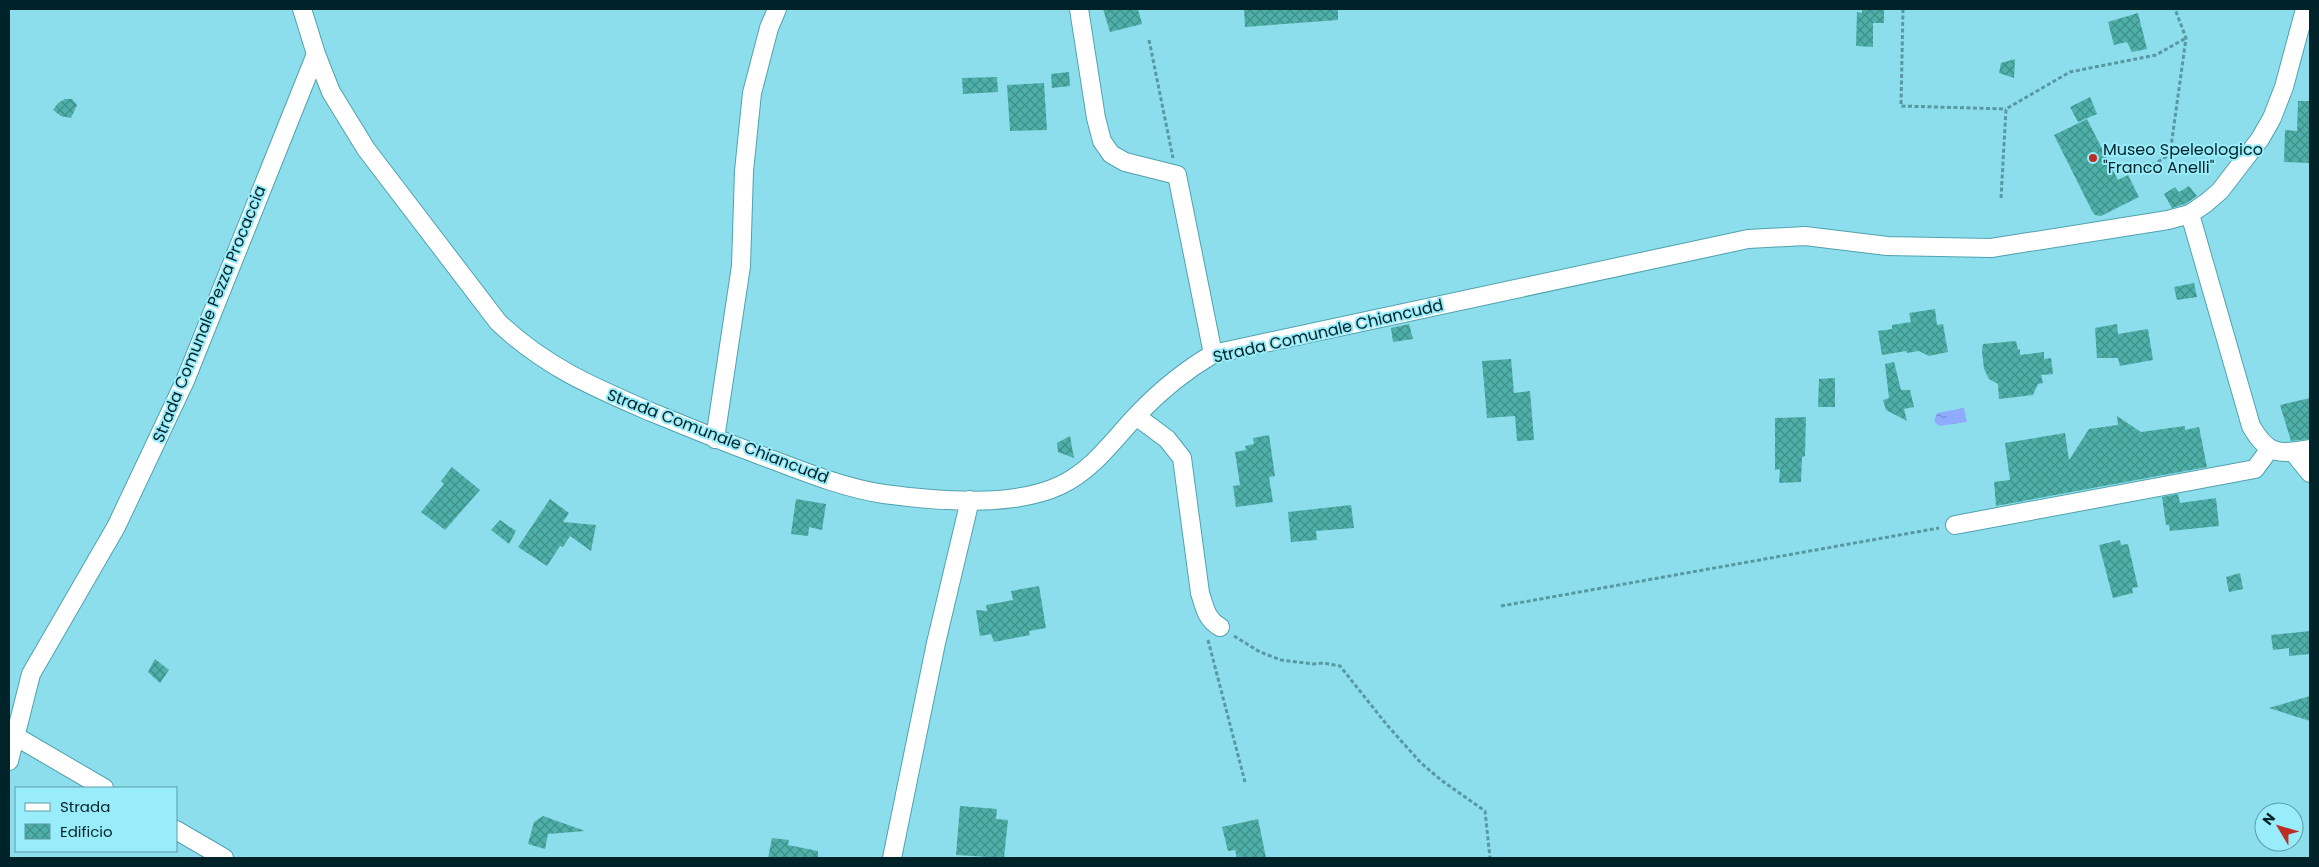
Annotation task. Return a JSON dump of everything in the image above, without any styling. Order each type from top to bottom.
[{"type":"street","name":"Strada Comunale Chiancudd","points":[[302,9],[316,54],[332,92],[366,149],[498,322],[520,343],[545,361],[602,391],[715,439],[818,477],[883,494],[1004,501],[1036,494],[1061,485],[1092,466],[1136,416],[1174,378],[1213,354],[1748,239],[1805,236],[1887,246],[1991,248],[2168,220],[2190,214],[2220,191],[2260,139],[2272,118],[2284,87],[2305,9]]},
{"type":"street","points":[[715,439],[741,266],[744,170],[752,93],[769,28],[778,9]]},
{"type":"street","points":[[1078,9],[1096,118],[1102,141],[1112,154],[1125,162],[1177,176],[1213,354]]},
{"type":"street","name":"Strada Comunale Pezza Procaccia","points":[[9,761],[31,674],[116,527],[185,381],[316,54]]},
{"type":"street","points":[[2190,214],[2251,426],[2259,441],[2270,450],[2283,453],[2302,451],[2310,473]]},
{"type":"street","points":[[1136,416],[1166,439],[1182,458],[1200,593],[1206,614],[1211,621],[1220,627]]},
{"type":"street","points":[[1955,525],[2255,469],[2270,450]]},
{"type":"street","points":[[892,858],[938,635],[970,500]]},
{"type":"street","points":[[15,736],[102,787]]},
{"type":"street","points":[[178,831],[224,858]]},
{"type":"path","points":[[1903,9],[1902,106],[2006,109],[2070,72],[2156,55],[2186,38]]},
{"type":"path","points":[[2147,169],[2170,154],[2186,38],[2175,9]]},
{"type":"path","points":[[1149,40],[1177,176]]},
{"type":"path","points":[[2001,198],[2006,109]]},
{"type":"path","points":[[1501,606],[1955,525]]},
{"type":"path","points":[[1206,614],[1208,642],[1245,782]]},
{"type":"path","points":[[1220,627],[1271,657],[1295,663],[1324,662],[1340,666],[1387,726],[1421,763],[1441,780],[1486,811],[1490,858]]},
{"type":"water","points":[[1964,408],[1967,422],[1939,426],[1934,421],[1937,413]]},
{"type":"building","points":[[1103,9],[1138,9],[1142,24],[1110,32]]},
{"type":"building","points":[[1244,9],[1338,9],[1338,20],[1245,27]]},
{"type":"building","points":[[1862,9],[1884,9],[1884,23],[1873,23],[1873,47],[1856,46],[1857,12],[1862,13]]},
{"type":"building","points":[[2138,13],[2147,49],[2132,52],[2127,42],[2114,45],[2108,22]]},
{"type":"building","points":[[2015,59],[2014,78],[1999,73],[2001,63]]},
{"type":"building","points":[[1069,72],[1070,86],[1052,88],[1051,74]]},
{"type":"building","points":[[997,77],[998,92],[963,94],[962,78]]},
{"type":"building","points":[[1044,83],[1047,130],[1010,131],[1007,85]]},
{"type":"building","points":[[2090,97],[2097,114],[2078,122],[2070,107]]},
{"type":"building","points":[[65,99],[72,99],[77,105],[71,118],[61,116],[53,110],[58,103]]},
{"type":"building","points":[[2298,101],[2310,101],[2310,163],[2284,162],[2285,130],[2297,131]]},
{"type":"building","points":[[2087,119],[2118,180],[2128,175],[2139,197],[2101,216],[2095,215],[2092,211],[2054,135]]},
{"type":"building","points":[[2189,186],[2197,196],[2185,204],[2172,208],[2164,194],[2175,187],[2179,192]]},
{"type":"building","points":[[2194,283],[2197,297],[2177,300],[2174,287]]},
{"type":"building","points":[[1935,309],[1937,325],[1943,324],[1948,352],[1929,356],[1919,351],[1882,355],[1878,331],[1892,329],[1892,325],[1911,322],[1909,313]]},
{"type":"building","points":[[1409,324],[1413,339],[1393,342],[1391,328]]},
{"type":"building","points":[[2117,324],[2118,334],[2148,329],[2153,360],[2120,366],[2118,358],[2097,358],[2095,328]]},
{"type":"building","points":[[2016,341],[2018,350],[2020,349],[2020,355],[2044,352],[2044,359],[2051,358],[2053,374],[2041,375],[2043,383],[2038,384],[2033,395],[1999,399],[1998,384],[1989,379],[1984,369],[1983,344]]},
{"type":"building","points":[[1511,359],[1514,393],[1530,391],[1534,440],[1517,441],[1515,416],[1487,418],[1482,361]]},
{"type":"building","points":[[1894,362],[1901,390],[1910,390],[1914,407],[1904,409],[1907,421],[1886,410],[1883,400],[1889,398],[1885,364]]},
{"type":"building","points":[[1835,378],[1835,407],[1818,407],[1819,379]]},
{"type":"building","points":[[2310,398],[2310,439],[2291,441],[2280,405]]},
{"type":"building","points":[[2117,416],[2141,432],[2185,426],[2185,430],[2199,427],[2207,467],[1996,506],[1994,482],[2010,480],[2005,443],[2065,433],[2069,460],[2089,429],[2118,425]]},
{"type":"building","points":[[1806,417],[1805,456],[1802,457],[1801,482],[1779,483],[1780,469],[1775,470],[1775,418]]},
{"type":"building","points":[[1269,435],[1275,476],[1269,477],[1273,502],[1236,507],[1233,486],[1240,485],[1235,452],[1246,450],[1245,446],[1254,444],[1253,438]]},
{"type":"building","points":[[1070,436],[1074,458],[1058,452],[1057,443]]},
{"type":"building","points":[[452,467],[480,490],[445,530],[421,512],[444,484],[441,481]]},
{"type":"building","points":[[2178,494],[2180,503],[2216,498],[2219,526],[2170,531],[2169,525],[2166,525],[2162,497]]},
{"type":"building","points":[[550,499],[569,513],[563,522],[596,525],[591,551],[570,536],[563,547],[560,546],[547,566],[518,547]]},
{"type":"building","points":[[796,499],[826,504],[822,530],[809,527],[808,536],[791,534]]},
{"type":"building","points":[[1351,505],[1354,528],[1316,531],[1317,540],[1291,542],[1288,512]]},
{"type":"building","points":[[500,520],[516,531],[509,544],[491,530]]},
{"type":"building","points":[[2120,540],[2121,545],[2128,544],[2138,587],[2132,588],[2133,593],[2113,598],[2099,545]]},
{"type":"building","points":[[2240,573],[2243,589],[2229,592],[2226,577]]},
{"type":"building","points":[[1039,586],[1046,628],[1029,631],[1030,635],[994,642],[991,634],[980,636],[976,610],[987,611],[986,605],[1013,600],[1011,591]]},
{"type":"building","points":[[2310,631],[2310,654],[2289,656],[2289,648],[2273,650],[2271,635]]},
{"type":"building","points":[[155,659],[169,670],[160,683],[148,672]]},
{"type":"building","points":[[2310,696],[2310,721],[2269,708]]},
{"type":"building","points":[[960,806],[997,809],[996,819],[1008,820],[1004,858],[956,855]]},
{"type":"building","points":[[543,816],[585,831],[548,834],[545,849],[528,844],[534,822]]},
{"type":"building","points":[[1258,819],[1266,858],[1237,858],[1235,850],[1228,851],[1222,827]]},
{"type":"building","points":[[772,838],[789,840],[788,845],[818,851],[818,858],[768,858]]},
{"type":"place","name":"Museo Speleologico \"Franco Anelli\"","points":[[2093,158]]}]
